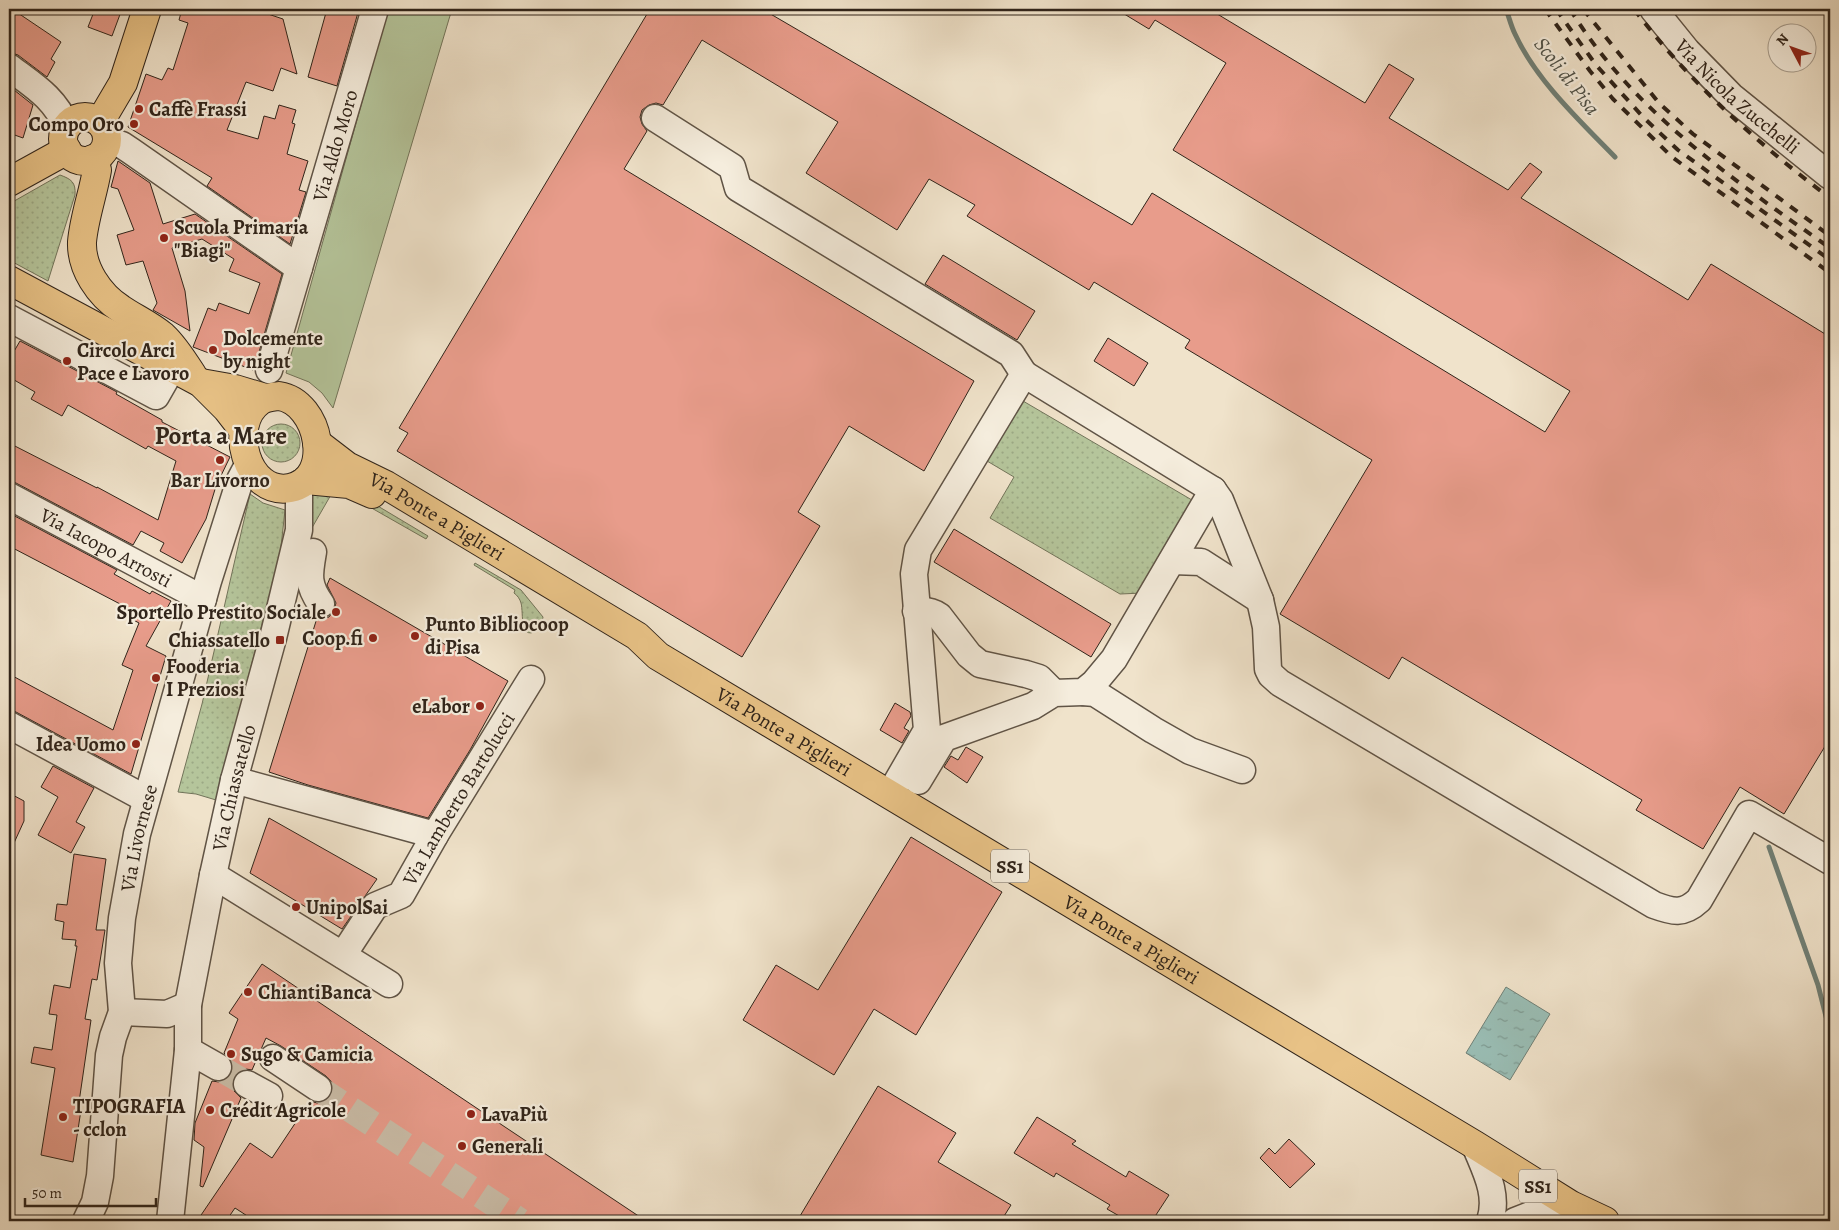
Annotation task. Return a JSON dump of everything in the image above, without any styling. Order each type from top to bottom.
[{"type":"main road","points":[[67,138],[76,158],[86,160],[100,140],[123,83],[147,9]]},
{"type":"main road","points":[[9,182],[67,138],[72,121],[82,117],[90,117],[100,140],[97,170],[82,242],[84,258],[89,272],[98,288],[110,301],[164,337],[185,363],[189,377]]},
{"type":"main road","points":[[9,280],[189,377],[228,409],[244,431]]},
{"type":"main road","points":[[189,377],[265,398],[284,397],[297,403],[305,411],[312,422],[317,443],[316,462],[312,472],[303,482],[288,488],[276,487],[262,480],[248,463],[244,450],[244,431],[253,408],[265,398]]},
{"type":"main road","name":"Via Ponte a Piglieri","points":[[317,443],[347,466],[386,485],[630,632],[658,656],[1475,1145],[1570,1205],[1605,1221]]},
{"type":"main road","name":"Via Ponte a Piglieri","points":[[303,482],[350,484],[363,489],[596,628],[633,647],[658,656]]},
{"type":"street","name":"Via Aldo Moro","points":[[270,370],[375,9]]},
{"type":"street","name":"Via Nicola Zucchelli","points":[[1653,9],[1687,50],[1731,96],[1830,176]]},
{"type":"street","points":[[9,67],[49,98],[62,114],[67,138]]},
{"type":"street","points":[[655,118],[732,167],[738,188],[1011,354],[1024,374],[1213,490],[1220,500],[1260,600],[1266,627],[1268,669],[1275,679],[1654,905],[1678,912],[1693,906],[1699,900],[1749,814],[1830,861]]},
{"type":"street","points":[[100,140],[122,145],[132,151],[299,268]]},
{"type":"street","points":[[9,318],[156,396],[189,377]]},
{"type":"street","points":[[897,799],[927,730],[914,574],[918,550],[1024,374]]},
{"type":"street","name":"Via Livornese","points":[[86,1221],[95,1202],[100,1176],[109,1055],[122,1012],[118,963],[122,918],[130,868],[146,799],[203,599],[240,480],[248,463]]},
{"type":"street","name":"Via Chiassatello","points":[[170,1221],[188,1050],[188,1005],[213,875],[234,780],[273,638],[310,551],[299,530],[303,482]]},
{"type":"street","points":[[1083,692],[1094,683],[1114,659],[1213,490]]},
{"type":"street","name":"Via Iacopo Arrosti","points":[[9,496],[203,599]]},
{"type":"street","points":[[310,551],[310,581],[313,591],[321,604]]},
{"type":"street","points":[[1172,561],[1201,562],[1260,600]]},
{"type":"street","points":[[916,611],[923,610],[940,616],[969,655],[980,664],[1040,678],[1054,693]]},
{"type":"street","name":"Via Lamberto Bartolucci","points":[[349,959],[374,906],[401,895],[435,835],[531,679]]},
{"type":"street","points":[[897,799],[944,738],[1039,704],[1054,693],[1095,693],[1190,751],[1242,770]]},
{"type":"street","points":[[9,725],[146,799]]},
{"type":"street","points":[[234,780],[435,835]]},
{"type":"street","points":[[213,875],[389,984]]},
{"type":"street","points":[[349,959],[384,919]]},
{"type":"street","points":[[122,1012],[167,1014],[188,1005]]},
{"type":"street","points":[[188,1050],[218,1067]]},
{"type":"street","points":[[274,1058],[318,1088]]},
{"type":"street","points":[[247,1084],[270,1096]]},
{"type":"street","points":[[1475,1145],[1493,1192],[1493,1212],[1490,1221]]},
{"type":"street","points":[[1515,1221],[1546,1209],[1570,1205]]},
{"type":"green space","points":[[388,9],[452,9],[333,408],[322,393],[309,382],[286,373]]},
{"type":"green space","points":[[60,175],[72,182],[75,187],[75,195],[48,281],[9,260],[9,204]]},
{"type":"green space","points":[[1023,401],[1197,503],[1143,593],[1120,594],[990,518],[1014,477],[987,461]]},
{"type":"green space","points":[[281,424],[295,429],[300,443],[295,457],[281,462],[267,457],[262,443],[267,429]]},
{"type":"green space","points":[[328,488],[356,493],[428,536],[426,539],[351,497],[332,493],[309,533],[304,509],[307,499],[318,491]]},
{"type":"green space","points":[[250,494],[263,503],[285,510],[280,556],[216,800],[196,794],[178,792],[202,704]]},
{"type":"green space","points":[[475,563],[521,590],[543,617],[541,628],[529,633],[525,630],[521,603],[514,593],[515,590],[474,565]]},
{"type":"water","points":[[1506,987],[1550,1014],[1510,1080],[1466,1053]]},
{"type":"building","points":[[9,9],[12,9],[61,42],[51,59],[55,62],[47,77],[18,55],[9,52]]},
{"type":"building","points":[[95,9],[122,9],[112,36],[88,27]]},
{"type":"building","points":[[182,9],[253,9],[283,19],[297,74],[281,68],[273,91],[246,82],[227,130],[258,139],[264,116],[275,119],[279,105],[296,110],[292,123],[295,124],[287,154],[308,161],[299,190],[306,192],[290,244],[207,186],[212,178],[128,127],[146,74],[162,80],[168,68],[173,70],[188,23],[179,20]]},
{"type":"building","points":[[327,9],[359,9],[337,86],[308,77]]},
{"type":"building","points":[[650,9],[762,9],[1132,225],[1152,193],[1545,432],[1570,391],[1173,150],[1226,63],[1155,20],[1149,29],[1116,9],[1209,9],[1365,103],[1389,64],[1414,79],[1389,118],[1508,190],[1530,163],[1542,172],[1521,198],[1688,300],[1711,264],[1830,337],[1830,738],[1784,814],[1740,787],[1703,849],[1636,810],[1642,800],[1402,657],[1389,679],[1280,614],[1372,460],[1185,348],[1190,340],[1094,282],[1089,290],[967,216],[975,205],[929,179],[897,230],[806,173],[838,122],[702,40],[663,105],[656,103],[642,110],[640,117],[647,131],[624,169],[974,381],[924,471],[849,426],[798,512],[820,526],[742,657],[397,451],[408,433],[399,428]]},
{"type":"building","points":[[9,86],[33,105],[23,138],[9,133]]},
{"type":"building","points":[[118,161],[150,183],[163,224],[195,214],[282,274],[253,370],[193,347],[208,308],[216,311],[219,303],[249,314],[260,283],[229,271],[234,259],[202,239],[172,248],[185,291],[190,331],[153,310],[157,303],[143,261],[126,265],[117,235],[134,230],[118,189],[111,187]]},
{"type":"building","points":[[943,255],[1035,311],[1017,340],[925,284]]},
{"type":"building","points":[[1108,338],[1148,363],[1134,386],[1094,361]]},
{"type":"building","points":[[20,341],[117,392],[116,394],[162,420],[162,422],[230,457],[216,486],[206,519],[182,563],[160,551],[164,543],[141,531],[133,545],[9,481],[9,443],[158,520],[176,461],[148,446],[146,449],[68,405],[62,416],[31,399],[35,392],[9,377],[9,360]]},
{"type":"building","points":[[9,513],[117,570],[114,574],[150,594],[152,591],[171,601],[146,646],[166,656],[131,774],[9,710],[9,674],[113,730],[133,670],[122,665],[139,623],[119,612],[122,605],[9,546]]},
{"type":"building","points":[[954,529],[1111,624],[1091,657],[934,562]]},
{"type":"building","points":[[330,578],[508,681],[470,750],[428,818],[308,785],[269,772],[317,618],[329,617],[334,610],[336,603],[327,585]]},
{"type":"building","points":[[895,703],[910,712],[911,716],[904,728],[909,731],[902,743],[880,730]]},
{"type":"building","points":[[966,747],[983,757],[967,783],[944,767],[951,756],[958,760]]},
{"type":"building","points":[[53,766],[94,788],[76,822],[85,827],[71,853],[38,835],[58,797],[41,787]]},
{"type":"building","points":[[9,793],[24,801],[24,821],[9,854]]},
{"type":"building","points":[[269,818],[377,879],[342,929],[250,873]]},
{"type":"building","points":[[911,837],[1002,892],[916,1035],[874,1009],[834,1075],[743,1020],[776,965],[818,990]]},
{"type":"building","points":[[74,854],[106,859],[96,930],[105,930],[97,980],[92,979],[85,1019],[91,1020],[78,1109],[81,1110],[73,1162],[41,1155],[55,1068],[31,1063],[34,1047],[52,1050],[57,1015],[49,1014],[54,985],[70,988],[77,946],[75,946],[76,940],[62,939],[64,922],[55,920],[57,904],[67,905]]},
{"type":"building","points":[[262,964],[646,1221],[255,1221],[235,1208],[226,1221],[197,1221],[250,1143],[272,1158],[310,1101],[324,1102],[330,1097],[333,1089],[332,1082],[326,1076],[266,1038],[252,1070],[240,1071],[234,1077],[232,1085],[234,1091],[241,1098],[203,1187],[200,1186],[204,1147],[194,1140],[195,1123],[212,1081],[219,1082],[225,1080],[231,1074],[233,1066],[231,1060],[224,1053],[238,1019],[229,1013]]},
{"type":"building","points":[[878,1086],[956,1133],[938,1162],[1011,1205],[1001,1221],[797,1221]]},
{"type":"building","points":[[1037,1117],[1076,1141],[1072,1144],[1126,1177],[1129,1171],[1169,1195],[1152,1221],[1128,1221],[1107,1209],[1110,1205],[1056,1173],[1054,1177],[1014,1153]]},
{"type":"building","points":[[1289,1139],[1315,1164],[1290,1188],[1260,1158],[1269,1148],[1275,1154]]},
{"type":"waterway","name":"Scoli di Pisa","points":[[1506,9],[1515,34],[1535,68],[1560,99],[1615,157]]},
{"type":"waterway","name":"Scoli di Pisa","points":[[1769,847],[1818,985],[1830,1032]]},
{"type":"tunnel","points":[[218,1067],[247,1084]]},
{"type":"tunnel","points":[[318,1088],[520,1221]]},
{"type":"railway","points":[[1545,9],[1613,99],[1672,157],[1830,273]]},
{"type":"railway","points":[[1556,9],[1596,65],[1644,118],[1678,150],[1830,260]]},
{"type":"railway","points":[[1570,9],[1595,46],[1655,112],[1722,170],[1830,248]]},
{"type":"railway","points":[[1583,9],[1659,103],[1693,134],[1830,236]]},
{"type":"railway","points":[[1634,9],[1678,62],[1725,110],[1776,156],[1830,198]]},
{"type":"place","name":"Caffè Frassi","points":[[139,109]]},
{"type":"place","name":"Compo Oro","points":[[134,124]]},
{"type":"place","name":"Scuola Primaria \"Biagi\"","points":[[164,238]]},
{"type":"place","name":"Dolcemente by night","points":[[213,350]]},
{"type":"place","name":"Circolo Arci Pace e Lavoro","points":[[67,361]]},
{"type":"place","name":"Bar Livorno","points":[[220,460]]},
{"type":"place","name":"Sportello Prestito Sociale","points":[[336,612]]},
{"type":"place","name":"Punto Bibliocoop di Pisa","points":[[415,636]]},
{"type":"place","name":"Coop.fi","points":[[373,638]]},
{"type":"place","name":"Chiassatello","points":[[280,640]]},
{"type":"place","name":"Fooderia I Preziosi","points":[[156,678]]},
{"type":"place","name":"eLabor","points":[[480,706]]},
{"type":"place","name":"Idea Uomo","points":[[136,744]]},
{"type":"place","name":"UnipolSai","points":[[296,907]]},
{"type":"place","name":"ChiantiBanca","points":[[248,992]]},
{"type":"place","name":"Sugo & Camicia","points":[[231,1054]]},
{"type":"place","name":"Crédit Agricole","points":[[210,1110]]},
{"type":"place","name":"LavaPiù","points":[[471,1114]]},
{"type":"place","name":"TIPOGRAFIA - cclon","points":[[63,1117]]},
{"type":"place","name":"Generali","points":[[462,1146]]},
{"type":"district","name":"Porta a Mare","points":[[221,435]]}]
